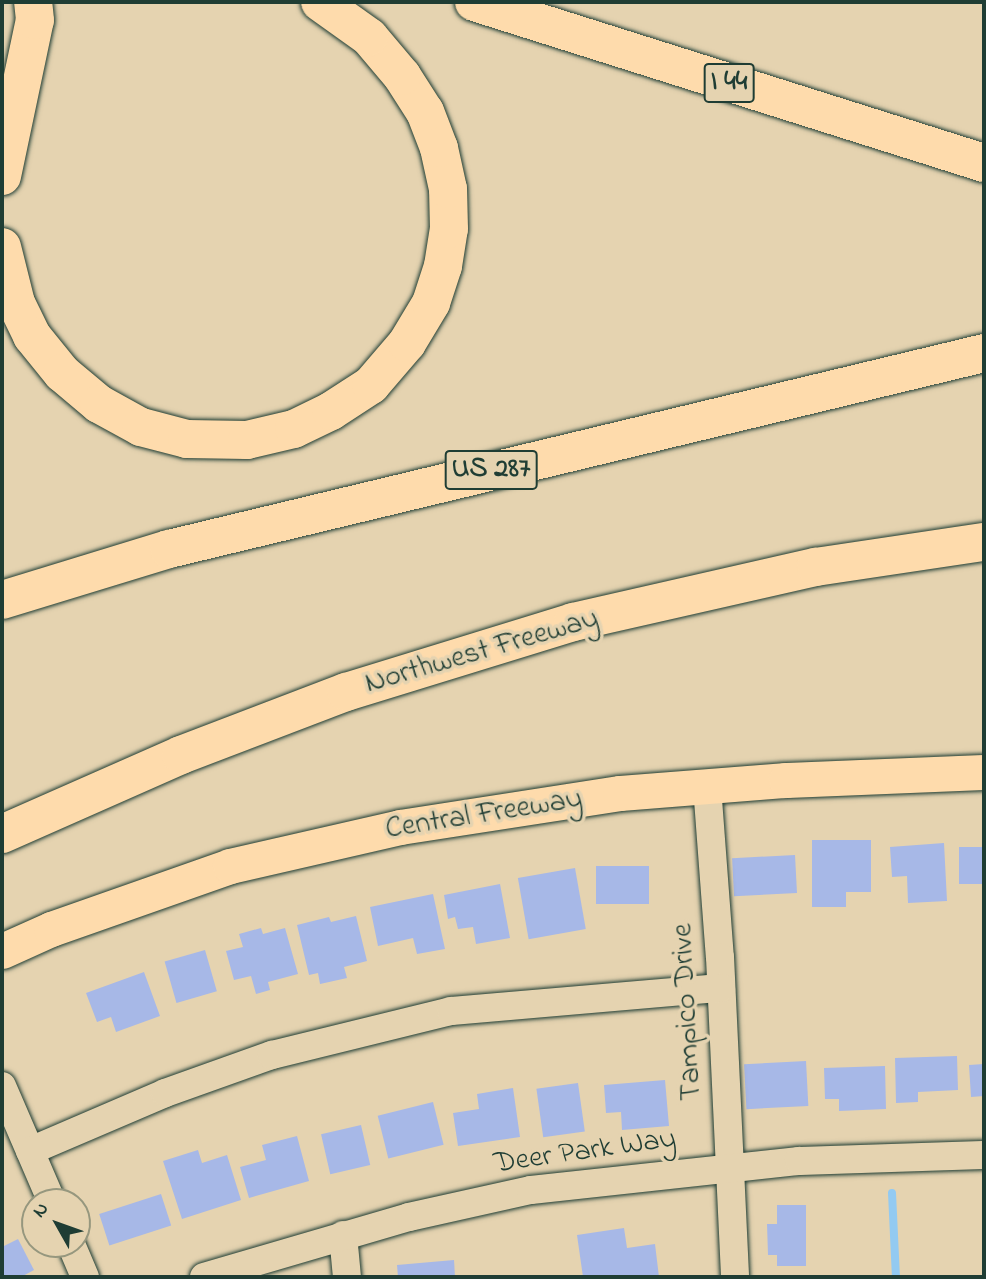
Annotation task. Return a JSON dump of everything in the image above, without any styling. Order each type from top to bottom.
[{"type":"highway","points":[[2,75],[25,2]]},
{"type":"highway","points":[[2,176],[35,20],[33,2]]},
{"type":"highway","points":[[2,247],[16,303],[32,336],[62,373],[99,404],[141,426],[187,439],[247,440],[294,429],[331,411],[371,385],[407,343],[430,303],[443,266],[449,229],[448,189],[439,148],[425,112],[402,76],[369,37],[320,2]]},
{"type":"highway","name":"I 44","points":[[474,2],[984,163]]},
{"type":"highway","name":"US 287","points":[[2,600],[169,549],[984,353]]},
{"type":"highway","name":"Northwest Freeway","points":[[2,834],[181,755],[346,692],[573,622],[816,567],[984,542]]},
{"type":"highway","points":[[2,853],[181,755]]},
{"type":"main road","name":"Central Freeway","points":[[2,951],[51,929],[243,863],[400,827],[620,793],[984,772]]},
{"type":"street","name":"Tampico Drive","points":[[707,786],[721,988],[735,1277]]},
{"type":"street","points":[[30,1151],[164,1093],[272,1055],[451,1011],[721,988]]},
{"type":"street","points":[[2,1086],[46,1188]]},
{"type":"street","name":"Deer Park Way","points":[[204,1277],[464,1203],[531,1190],[728,1167],[870,1157],[984,1155]]},
{"type":"street","points":[[343,1236],[346,1277]]},
{"type":"street","points":[[77,1258],[85,1277]]},
{"type":"building","points":[[812,840],[871,840],[871,892],[846,892],[846,907],[812,907]]},
{"type":"building","points":[[944,843],[947,901],[908,903],[907,876],[892,877],[890,847]]},
{"type":"building","points":[[959,847],[984,847],[984,884],[959,884]]},
{"type":"building","points":[[795,855],[797,893],[734,896],[732,858]]},
{"type":"building","points":[[596,866],[649,866],[649,904],[596,904]]},
{"type":"building","points":[[575,868],[586,929],[529,939],[518,878]]},
{"type":"building","points":[[500,884],[510,938],[476,944],[473,927],[458,929],[455,917],[448,919],[444,895]]},
{"type":"building","points":[[433,894],[445,949],[417,954],[413,938],[378,946],[370,907]]},
{"type":"building","points":[[356,916],[367,961],[344,967],[347,978],[320,984],[318,973],[309,975],[297,925],[329,917],[331,922]]},
{"type":"building","points":[[261,928],[263,934],[285,928],[298,974],[268,982],[270,990],[256,994],[251,976],[234,980],[226,951],[243,947],[239,934]]},
{"type":"building","points":[[205,950],[217,991],[176,1003],[165,962]]},
{"type":"building","points":[[144,972],[160,1016],[116,1032],[111,1017],[97,1022],[86,993]]},
{"type":"building","points":[[957,1056],[958,1090],[918,1092],[918,1102],[896,1103],[895,1058]]},
{"type":"building","points":[[806,1061],[808,1106],[746,1109],[744,1064]]},
{"type":"building","points":[[984,1064],[984,1096],[971,1097],[969,1065]]},
{"type":"building","points":[[885,1066],[886,1109],[839,1111],[839,1099],[825,1099],[824,1068]]},
{"type":"building","points":[[665,1080],[669,1126],[622,1130],[621,1112],[606,1113],[604,1085]]},
{"type":"building","points":[[578,1083],[585,1132],[543,1137],[536,1089]]},
{"type":"building","points":[[513,1088],[520,1137],[458,1146],[453,1113],[479,1109],[477,1094]]},
{"type":"building","points":[[433,1102],[444,1145],[388,1158],[378,1116]]},
{"type":"building","points":[[361,1125],[370,1165],[330,1174],[321,1134]]},
{"type":"building","points":[[297,1136],[309,1181],[249,1198],[240,1167],[266,1160],[262,1145]]},
{"type":"building","points":[[198,1150],[202,1163],[227,1155],[241,1200],[182,1219],[163,1161]]},
{"type":"building","points":[[161,1194],[171,1225],[109,1245],[99,1214]]},
{"type":"building","points":[[777,1205],[806,1205],[806,1266],[777,1266],[777,1255],[768,1255],[767,1224],[777,1224]]},
{"type":"building","points":[[624,1228],[627,1248],[655,1244],[659,1277],[583,1277],[577,1235]]},
{"type":"building","points":[[18,1239],[21,1258],[28,1258],[34,1270],[21,1277],[2,1277],[2,1247]]},
{"type":"building","points":[[454,1260],[455,1277],[398,1277],[397,1265]]},
{"type":"waterway","points":[[892,1193],[896,1277]]}]
